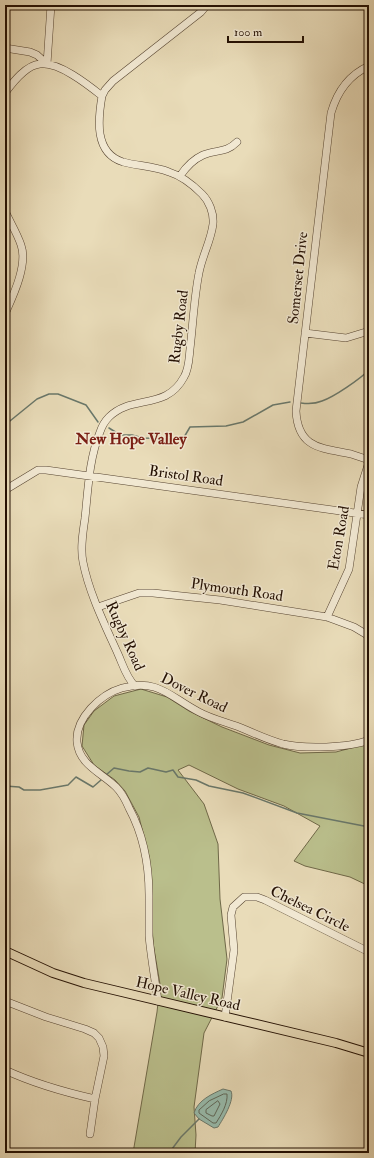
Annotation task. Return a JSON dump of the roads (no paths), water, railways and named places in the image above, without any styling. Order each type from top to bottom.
[{"type":"main road","name":"Hope Valley Road","points":[[5,951],[31,964],[64,977],[336,1043],[369,1053]]},
{"type":"street","points":[[47,64],[51,5]]},
{"type":"street","points":[[5,48],[30,52],[37,55],[47,64],[65,71],[79,79],[102,96],[113,81],[201,12],[207,5]]},
{"type":"street","points":[[5,93],[28,69],[40,64],[47,64]]},
{"type":"street","name":"Somerset Drive","points":[[369,66],[355,74],[346,83],[338,94],[331,113],[296,406],[297,422],[300,431],[311,443],[320,448],[352,455],[369,461]]},
{"type":"street","name":"Rugby Road","points":[[102,96],[99,112],[99,127],[102,144],[107,152],[119,160],[160,169],[188,180],[204,196],[210,207],[213,218],[210,238],[203,256],[199,273],[186,374],[177,389],[168,395],[128,406],[111,415],[99,433],[93,454],[82,553],[83,561],[89,586],[130,681],[135,686]]},
{"type":"street","points":[[180,176],[194,160],[203,155],[231,148],[237,142]]},
{"type":"street","points":[[5,211],[21,244],[23,255],[19,276],[5,314]]},
{"type":"street","points":[[305,333],[346,338],[369,331]]},
{"type":"street","name":"Eton Road","points":[[327,616],[349,569],[361,487],[369,461]]},
{"type":"street","name":"Bristol Road","points":[[5,490],[38,470],[369,515]]},
{"type":"street","name":"Plymouth Road","points":[[98,607],[134,594],[154,593],[220,600],[327,616],[354,627],[369,636]]},
{"type":"street","name":"Dover Road","points":[[158,1001],[150,946],[149,888],[144,849],[130,809],[121,793],[112,784],[93,770],[81,755],[77,743],[80,725],[99,700],[112,692],[135,686],[152,686],[161,689],[211,718],[281,743],[294,746],[333,746],[369,740]]},
{"type":"street","name":"Chelsea Circle","points":[[225,1017],[234,958],[231,915],[234,907],[244,898],[257,897],[265,900],[369,952]]},
{"type":"street","points":[[5,1001],[46,1017],[85,1029],[94,1033],[99,1038],[104,1047],[104,1056],[95,1099],[90,1134]]},
{"type":"street","points":[[5,1070],[35,1082],[95,1099]]},
{"type":"water","points":[[223,1089],[231,1091],[232,1095],[228,1109],[220,1124],[218,1127],[214,1128],[199,1119],[194,1113],[202,1101],[210,1095]]},
{"type":"waterway","points":[[301,403],[309,404],[327,399],[347,387],[369,370]]},
{"type":"waterway","points":[[5,425],[37,399],[49,394],[58,394],[86,405],[98,422]]},
{"type":"waterway","points":[[109,428],[123,435],[132,435],[143,438],[183,439],[190,427],[226,426],[243,422],[273,405],[290,402]]},
{"type":"waterway","points":[[106,775],[114,768],[140,772],[148,768],[166,772],[173,770],[178,777],[196,780],[209,786],[243,793],[297,813],[369,827]]},
{"type":"waterway","points":[[5,786],[19,787],[24,790],[40,790],[68,785],[76,777],[93,787],[101,780]]},
{"type":"waterway","points":[[169,1153],[181,1137],[199,1119]]},
{"type":"district","name":"New Hope Valley","points":[[131,439]]}]
